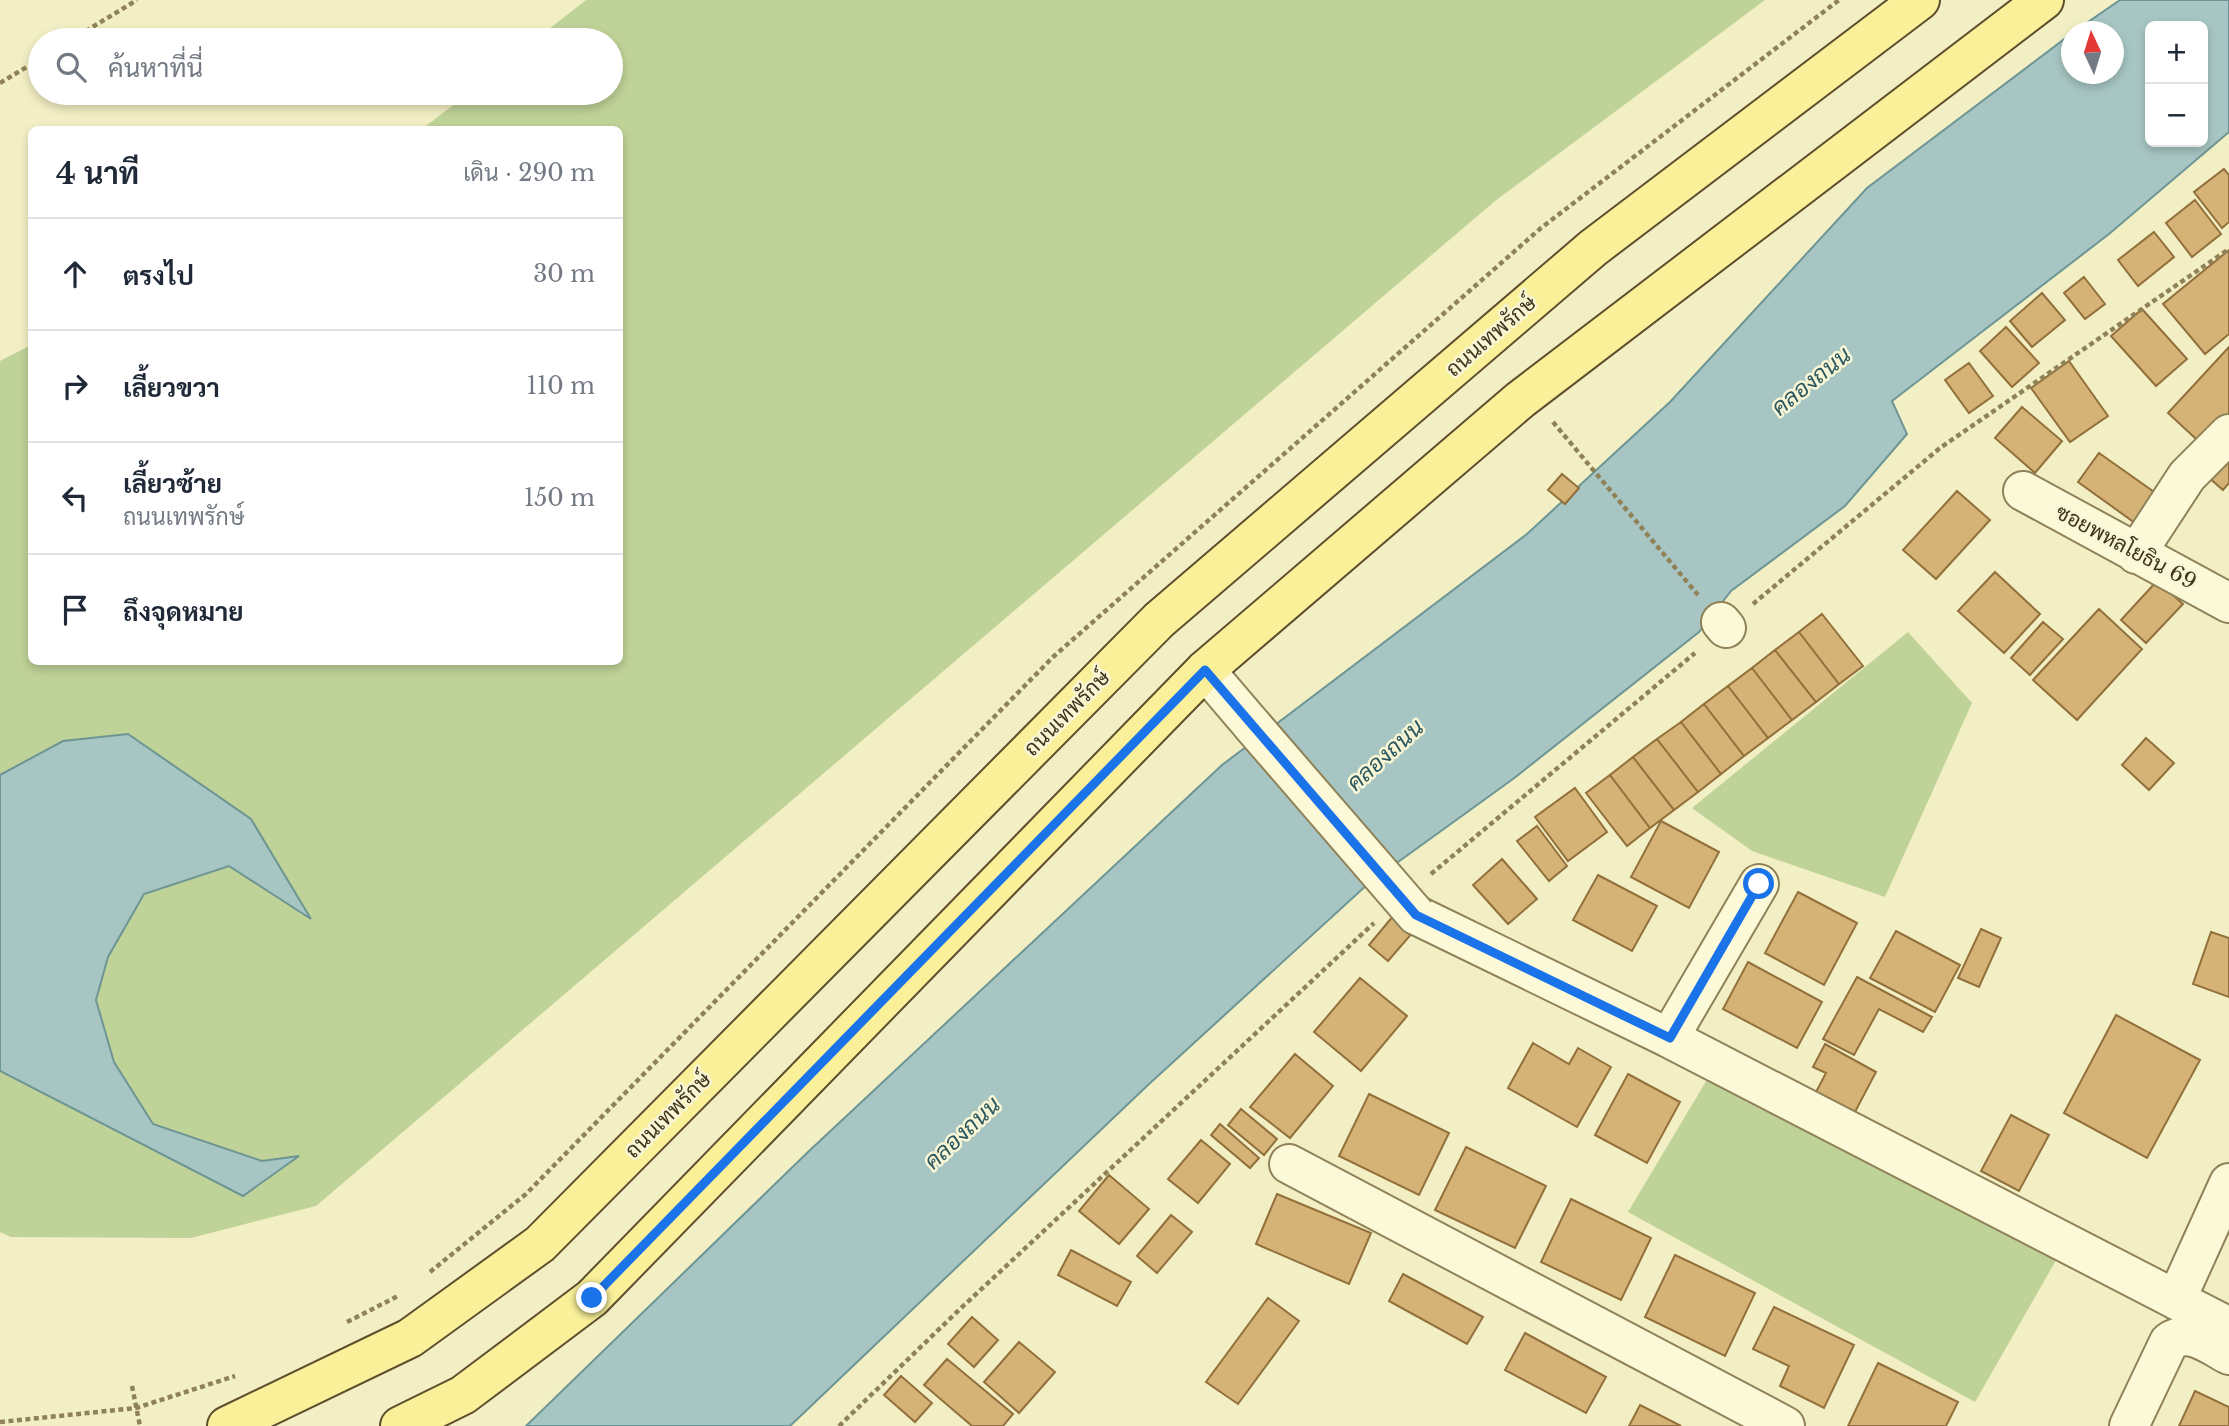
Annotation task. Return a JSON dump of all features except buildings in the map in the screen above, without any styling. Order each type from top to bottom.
[{"type":"main road","name":"ถนนเทพรักษ์","points":[[227,1426],[410,1338],[540,1244],[1159,620],[1593,248],[1920,0]]},
{"type":"main road","points":[[400,1426],[463,1395],[592,1298],[1205,670],[1520,400],[2044,0]]},
{"type":"street","points":[[2136,554],[2187,476],[2229,434]]},
{"type":"street","name":"ซอยพหลโยธิน 69","points":[[2022,491],[2229,603]]},
{"type":"street","points":[[1205,670],[1251,724],[1400,915],[1670,1038],[2229,1327]]},
{"type":"street","points":[[1670,1038],[1759,884]]},
{"type":"street","points":[[1289,1164],[1785,1426]]},
{"type":"street","points":[[2176,1300],[2229,1183]]},
{"type":"street","points":[[2129,1426],[2169,1342],[2175,1338],[2192,1336],[2229,1355]]},
{"type":"path","points":[[90,28],[136,0]]},
{"type":"path","points":[[429,1273],[526,1194],[1052,657],[1541,228],[1839,0]]},
{"type":"path","points":[[0,83],[28,66]]},
{"type":"path","points":[[1426,878],[1723,625],[1940,449],[2229,249]]},
{"type":"path","points":[[1548,416],[1723,625]]},
{"type":"path","points":[[839,1426],[960,1309],[1400,915]]},
{"type":"path","points":[[336,1328],[408,1291]]},
{"type":"path","points":[[0,1422],[136,1408],[239,1375]]},
{"type":"path","points":[[132,1386],[140,1426]]},
{"type":"green space","points":[[586,0],[1765,0],[1495,201],[316,1206],[191,1238],[11,1237],[0,1232],[0,361],[28,347],[28,665],[623,665],[623,126],[426,126],[453,105],[623,105],[623,28],[550,28]]},
{"type":"green space","points":[[1908,632],[1972,703],[1885,897],[1752,851],[1692,808]]},
{"type":"green space","points":[[1708,1078],[2059,1255],[1975,1402],[1628,1212]]},
{"type":"water","name":"คลองถนน","points":[[2120,0],[2229,0],[2229,132],[2109,234],[1892,401],[1907,434],[1845,506],[1731,591],[1699,632],[1513,779],[1369,883],[1148,1085],[790,1426],[526,1426],[808,1152],[1222,765],[1527,534],[1670,402],[1867,188],[2061,42],[2061,84],[2124,84],[2124,21],[2090,21]]},
{"type":"water","points":[[128,734],[251,819],[311,919],[229,866],[144,894],[108,957],[96,1000],[114,1062],[153,1124],[262,1161],[299,1156],[243,1196],[0,1071],[0,775],[63,741]]},
{"type":"route","points":[[592,1298],[1205,670],[1416,915],[1670,1038],[1759,884]]}]
